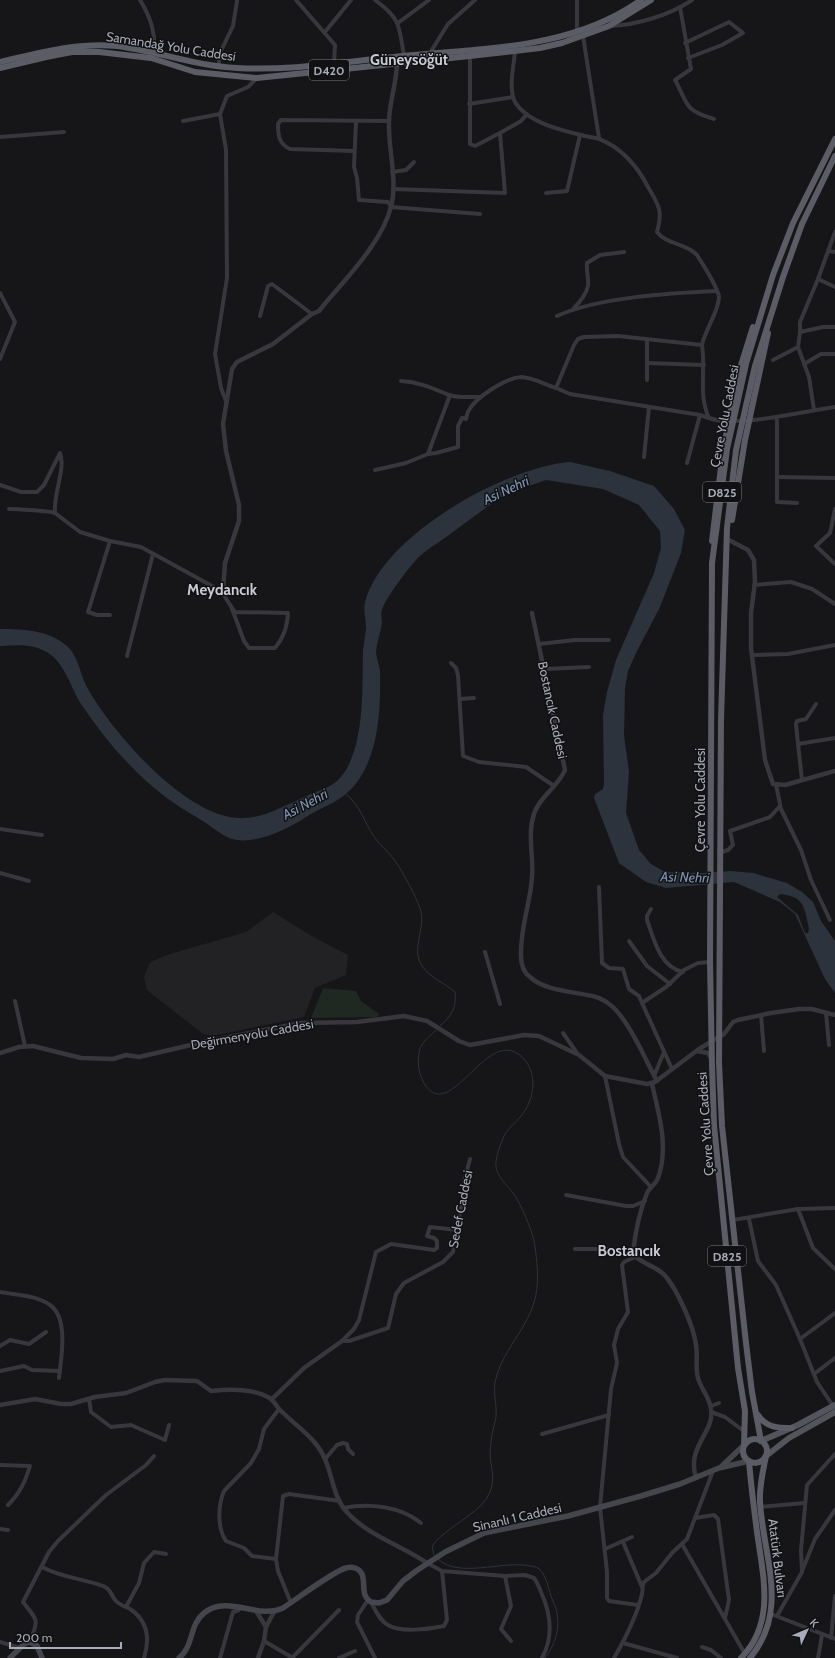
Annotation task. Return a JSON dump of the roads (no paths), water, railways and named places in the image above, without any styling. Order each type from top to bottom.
[{"type":"highway","name":"Samandağ Yolu Caddesi","points":[[0,62],[62,48],[92,45],[118,46],[219,66],[273,68],[531,44],[577,32],[605,21],[641,0]]},
{"type":"highway","name":"Samandağ Yolu Caddesi","points":[[0,68],[72,52],[99,52],[151,58],[195,72],[257,78],[397,62],[470,56],[540,48],[584,36],[609,26],[651,0]]},
{"type":"highway","name":"Çevre Yolu Caddesi","points":[[744,1446],[744,1404],[738,1368],[714,1125],[710,962],[712,864],[712,563],[727,449],[746,364],[768,292],[793,223],[835,139]]},
{"type":"highway","name":"Çevre Yolu Caddesi","points":[[761,1441],[755,1410],[746,1343],[722,1126],[718,1037],[721,712],[727,539],[736,450],[755,366],[783,277],[802,224],[835,156]]},
{"type":"highway","points":[[712,563],[712,529],[728,421],[749,337],[768,292]]},
{"type":"highway","points":[[727,539],[741,474],[748,420],[767,342],[771,314]]},
{"type":"highway","points":[[755,1410],[761,1420],[770,1426],[792,1428]]},
{"type":"highway","points":[[750,1440],[761,1441],[767,1449],[766,1456],[757,1463],[749,1461],[744,1456],[744,1446],[750,1440]]},
{"type":"highway","name":"Atatürk Bulvarı","points":[[745,1657],[763,1638],[774,1615],[773,1592],[760,1507],[760,1489],[766,1456]]},
{"type":"highway","name":"Atatürk Bulvarı","points":[[745,1657],[758,1632],[765,1603],[749,1461]]},
{"type":"main road","points":[[761,1441],[834,1408]]},
{"type":"main road","points":[[766,1456],[788,1438],[834,1408]]},
{"type":"main road","points":[[719,1468],[744,1446]]},
{"type":"main road","name":"Sinanlı 1 Caddesi","points":[[370,1601],[379,1603],[387,1600],[403,1582],[429,1562],[445,1552],[490,1532],[554,1519],[600,1507],[658,1491],[696,1478],[719,1468],[749,1461]]},
{"type":"main road","points":[[179,1658],[188,1648],[196,1624],[204,1612],[220,1607],[241,1607],[256,1611],[274,1612],[291,1603],[339,1571],[351,1567],[358,1570],[362,1574],[363,1591],[370,1601]]},
{"type":"main road","points":[[10,1658],[20,1648],[30,1642],[36,1646],[42,1658]]},
{"type":"street","points":[[140,0],[154,28],[156,41],[154,54]]},
{"type":"street","points":[[296,0],[334,44],[334,63]]},
{"type":"street","points":[[325,32],[351,0]]},
{"type":"street","points":[[375,0],[390,11],[398,23],[404,56]]},
{"type":"street","points":[[398,23],[429,0]]},
{"type":"street","points":[[430,53],[448,24],[475,0]]},
{"type":"street","points":[[577,0],[577,32]]},
{"type":"street","points":[[609,26],[632,24],[680,7],[692,0]]},
{"type":"street","points":[[219,66],[218,56],[233,26],[237,1]]},
{"type":"street","points":[[680,7],[690,69],[675,80],[682,99],[691,110],[714,119]]},
{"type":"street","points":[[685,43],[729,22],[743,33],[722,45],[688,58]]},
{"type":"street","points":[[584,36],[599,138]]},
{"type":"street","points":[[515,51],[512,87],[513,97],[520,108],[527,114],[546,123],[580,135],[599,138],[634,165],[657,204],[661,217],[657,232],[662,239],[693,251],[717,292],[718,301],[704,335],[702,345],[704,365],[702,393],[709,418]]},
{"type":"street","points":[[470,56],[470,144],[475,146],[500,133],[521,121],[527,114]]},
{"type":"street","points":[[231,606],[244,641],[249,648],[275,648],[283,638],[287,625],[288,613],[235,612],[231,606],[227,603],[223,592],[225,563],[239,520],[239,505],[226,451],[223,424],[232,369],[237,362],[273,344],[312,314],[319,311],[372,246],[383,228],[391,207],[393,189],[389,121],[397,76],[397,62]]},
{"type":"street","points":[[226,401],[221,388],[215,354],[227,278],[226,150],[220,114],[227,96],[248,87],[257,78]]},
{"type":"street","points":[[469,104],[513,97]]},
{"type":"street","points":[[184,121],[220,114]]},
{"type":"street","points":[[354,151],[290,149],[282,146],[278,124],[281,120],[356,122],[389,121]]},
{"type":"street","points":[[356,122],[354,151],[359,200],[388,202],[391,207]]},
{"type":"street","points":[[0,137],[64,132]]},
{"type":"street","points":[[393,189],[505,193],[500,133]]},
{"type":"street","points":[[546,193],[567,191],[580,135]]},
{"type":"street","points":[[392,172],[406,170],[414,162]]},
{"type":"street","points":[[391,207],[480,214]]},
{"type":"street","points":[[814,410],[809,378],[798,347],[800,322],[818,280],[835,232]]},
{"type":"street","points":[[828,251],[835,252]]},
{"type":"street","points":[[574,308],[583,299],[588,286],[586,270],[587,263],[600,255],[624,252]]},
{"type":"street","points":[[818,280],[835,287]]},
{"type":"street","points":[[260,316],[268,286],[272,284],[312,314]]},
{"type":"street","points":[[557,316],[574,308],[630,298],[717,292]]},
{"type":"street","points":[[0,293],[15,322],[0,359]]},
{"type":"street","points":[[800,332],[823,327],[835,327]]},
{"type":"street","points":[[556,388],[574,345],[578,339],[584,337],[618,336],[702,345]]},
{"type":"street","points":[[647,339],[647,380]]},
{"type":"street","points":[[773,360],[798,347]]},
{"type":"street","points":[[804,364],[821,354],[835,354]]},
{"type":"street","points":[[647,363],[704,365]]},
{"type":"street","points":[[375,470],[406,463],[428,454],[458,447],[458,426],[462,418],[466,419],[468,410],[480,397],[513,379],[528,378],[570,394],[616,403],[649,406],[728,421],[776,417],[835,407]]},
{"type":"street","points":[[401,381],[415,382],[433,387],[450,395],[480,397]]},
{"type":"street","points":[[428,454],[450,395]]},
{"type":"street","points":[[644,457],[649,406]]},
{"type":"street","points":[[687,463],[700,415]]},
{"type":"street","points":[[776,417],[777,502],[797,503]]},
{"type":"street","points":[[0,485],[21,492],[37,492],[44,485],[60,453],[62,459],[56,492],[55,513]]},
{"type":"street","points":[[777,477],[835,478]]},
{"type":"street","points":[[9,509],[20,508],[40,512],[52,511],[80,532],[110,541],[141,547],[223,592]]},
{"type":"street","points":[[835,509],[830,533],[816,546],[835,564]]},
{"type":"street","points":[[727,539],[748,550],[755,568],[751,613],[752,655],[765,760],[773,784],[776,785],[780,806],[801,850],[811,880],[830,920]]},
{"type":"street","points":[[110,541],[88,612],[96,615],[110,616]]},
{"type":"street","points":[[127,656],[153,554]]},
{"type":"street","points":[[754,585],[792,582],[812,589],[835,604]]},
{"type":"street","name":"Bostancık Caddesi","points":[[532,613],[545,669],[564,766],[562,776],[537,806],[531,825],[532,876],[522,936],[521,957],[523,968],[527,975],[539,983],[558,989],[597,997],[610,1004],[625,1023],[657,1081]]},
{"type":"street","points":[[539,644],[575,640],[609,640]]},
{"type":"street","points":[[752,655],[788,654],[835,645]]},
{"type":"street","points":[[451,663],[457,670],[463,757],[479,762],[526,767],[554,786]]},
{"type":"street","points":[[545,669],[589,668]]},
{"type":"street","points":[[460,699],[474,698]]},
{"type":"street","points":[[802,780],[796,724],[797,721],[806,719],[816,704]]},
{"type":"street","points":[[798,744],[835,738]]},
{"type":"street","points":[[776,785],[785,785],[835,772]]},
{"type":"street","points":[[719,854],[728,850],[733,845],[730,831],[770,817],[780,806]]},
{"type":"street","points":[[0,829],[42,835]]},
{"type":"street","points":[[0,873],[29,881]]},
{"type":"street","points":[[599,888],[602,963],[608,968],[623,969],[629,989],[639,996],[672,1069]]},
{"type":"street","points":[[651,909],[647,916],[647,920],[658,950],[674,970],[683,972]]},
{"type":"street","points":[[629,941],[639,957],[651,971],[670,984]]},
{"type":"street","points":[[485,952],[500,1004]]},
{"type":"street","points":[[642,1003],[670,984],[683,972],[698,963],[710,962]]},
{"type":"street","points":[[15,1001],[25,1046]]},
{"type":"street","points":[[638,1606],[607,1600],[605,1549],[600,1507],[611,1389],[616,1363],[614,1344],[618,1329],[628,1312],[622,1265],[634,1255],[645,1201],[651,1187],[658,1177],[663,1142],[658,1106],[652,1084],[711,1040],[724,1034],[733,1022],[761,1015],[799,1009],[812,1009],[835,1015]]},
{"type":"street","points":[[826,1013],[829,1045]]},
{"type":"street","points":[[761,1015],[764,1051]]},
{"type":"street","name":"Değirmenyolu Caddesi","points":[[0,1054],[25,1046],[38,1046],[81,1058],[113,1059],[126,1055],[139,1057],[208,1041],[308,1022],[357,1022],[404,1016],[422,1019],[470,1046],[529,1035],[543,1038],[577,1053],[605,1076],[652,1084]]},
{"type":"street","points":[[563,1033],[577,1053]]},
{"type":"street","points":[[696,1051],[701,1051],[708,1054],[712,1060]]},
{"type":"street","points":[[654,1076],[664,1052]]},
{"type":"street","points":[[605,1076],[617,1138],[623,1157],[651,1187]]},
{"type":"street","name":"Sedef Caddesi","points":[[272,1399],[304,1368],[342,1341],[349,1342],[388,1328],[398,1291],[407,1280],[443,1262],[452,1254],[464,1191],[464,1182],[470,1159]]},
{"type":"street","points":[[566,1195],[626,1206],[633,1206],[645,1201]]},
{"type":"street","points":[[733,1220],[749,1219],[798,1209],[835,1208]]},
{"type":"street","points":[[798,1209],[813,1248],[835,1269]]},
{"type":"street","points":[[749,1219],[758,1261],[776,1285],[814,1374],[834,1408]]},
{"type":"street","points":[[342,1341],[354,1329],[359,1320],[376,1252],[391,1244],[434,1250],[437,1248],[437,1241],[428,1236],[430,1227],[457,1230]]},
{"type":"street","points":[[575,1249],[608,1249],[634,1255],[662,1272],[681,1300],[696,1342],[698,1379],[711,1406],[710,1421],[694,1459],[696,1478]]},
{"type":"street","points":[[0,1292],[45,1302],[55,1310],[60,1318],[62,1333],[63,1353],[59,1378]]},
{"type":"street","points":[[800,1339],[835,1314]]},
{"type":"street","points":[[0,1346],[10,1340],[29,1344],[46,1332]]},
{"type":"street","points":[[814,1374],[835,1358]]},
{"type":"street","points":[[0,1371],[24,1366],[32,1370],[60,1372]]},
{"type":"street","points":[[0,1405],[35,1398],[66,1405],[90,1399],[126,1394],[155,1382],[184,1379],[197,1381],[211,1391],[240,1390],[260,1394],[272,1399],[279,1409],[316,1444],[325,1459],[343,1508],[372,1532],[404,1548],[442,1571],[505,1576],[525,1575],[536,1580],[548,1608],[550,1618],[549,1641],[542,1658]]},
{"type":"street","points":[[90,1399],[91,1412],[111,1427],[131,1425],[164,1440],[169,1425]]},
{"type":"street","points":[[711,1406],[719,1403]]},
{"type":"street","points":[[276,1559],[252,1556],[244,1548],[226,1541],[219,1526],[222,1496],[224,1491],[250,1463],[259,1448],[264,1429],[279,1409]]},
{"type":"street","points":[[711,1412],[725,1416],[745,1432]]},
{"type":"street","points":[[542,1434],[609,1415]]},
{"type":"street","points":[[325,1459],[339,1444],[345,1443],[353,1454]]},
{"type":"street","points":[[802,1572],[801,1550],[805,1524],[804,1503],[807,1485],[835,1454]]},
{"type":"street","points":[[30,1642],[36,1623],[35,1616],[23,1602],[49,1552],[87,1512],[146,1465],[154,1456]]},
{"type":"street","points":[[0,1465],[30,1466],[25,1482],[18,1496],[8,1505]]},
{"type":"street","points":[[614,1658],[623,1643],[638,1606],[644,1582],[656,1574],[689,1535],[713,1471]]},
{"type":"street","points":[[291,1603],[278,1571],[276,1559],[283,1496],[289,1494],[340,1501]]},
{"type":"street","points":[[760,1507],[804,1503]]},
{"type":"street","points":[[343,1508],[365,1505],[393,1510],[409,1514],[421,1523]]},
{"type":"street","points":[[835,1510],[818,1533],[802,1572],[774,1615],[833,1639],[835,1596]]},
{"type":"street","points":[[695,1518],[714,1515],[718,1519],[728,1591],[728,1608],[725,1618]]},
{"type":"street","points":[[0,1529],[8,1530]]},
{"type":"street","points":[[605,1549],[632,1537]]},
{"type":"street","points":[[622,1542],[643,1589]]},
{"type":"street","points":[[682,1544],[725,1618],[745,1657]]},
{"type":"street","points":[[126,1607],[139,1582],[144,1563],[154,1552],[166,1554]]},
{"type":"street","points":[[42,1567],[56,1575],[105,1587],[111,1591],[115,1601],[126,1607],[144,1622],[148,1634],[148,1645],[144,1658]]},
{"type":"street","points":[[375,1658],[370,1645],[360,1631],[357,1622],[358,1615],[370,1601],[387,1625],[394,1628],[425,1629],[444,1626],[447,1620],[442,1571]]},
{"type":"street","points":[[505,1576],[511,1606],[501,1628],[510,1641]]},
{"type":"street","points":[[220,1658],[234,1612],[239,1610],[241,1607]]},
{"type":"street","points":[[264,1641],[292,1658],[339,1610]]},
{"type":"street","points":[[256,1611],[266,1627]]},
{"type":"street","points":[[258,1658],[264,1641],[266,1627],[274,1612]]},
{"type":"street","points":[[818,1658],[822,1635]]},
{"type":"street","points":[[0,1642],[20,1648]]},
{"type":"street","points":[[623,1643],[677,1658]]},
{"type":"street","points":[[702,1647],[711,1650],[720,1658]]},
{"type":"street","points":[[339,1658],[355,1650]]},
{"type":"water","name":"Asi Nehri","points":[[570,462],[610,471],[654,486],[674,509],[685,530],[681,553],[660,607],[628,671],[625,688],[624,735],[629,772],[626,813],[639,850],[651,864],[665,872],[703,873],[730,871],[753,873],[787,883],[802,892],[813,902],[821,921],[835,941],[835,993],[825,979],[795,914],[780,902],[734,882],[666,888],[646,882],[619,863],[594,798],[595,794],[603,789],[604,784],[603,715],[607,692],[616,660],[654,573],[661,548],[660,531],[639,505],[603,489],[546,480],[529,486],[517,487],[420,556],[393,590],[381,612],[382,622],[376,651],[380,671],[380,704],[371,756],[364,772],[354,786],[338,800],[290,827],[259,838],[238,840],[221,834],[163,795],[148,782],[105,737],[77,698],[61,665],[51,655],[39,648],[20,645],[0,646],[0,629],[18,629],[35,632],[60,641],[71,650],[77,661],[85,684],[115,728],[155,772],[177,791],[200,806],[223,815],[245,818],[260,816],[329,786],[337,781],[346,769],[353,754],[358,737],[360,719],[363,650],[366,628],[364,605],[376,577],[395,553],[420,530],[450,509],[481,491],[513,477],[543,467]],"holes":[[[780,894],[796,898],[802,904],[809,926],[808,933],[805,933],[798,915],[777,897]]]},
{"type":"waterway","points":[[345,793],[351,798],[359,809],[377,841],[396,862],[417,900],[422,919],[418,946],[419,960],[422,966],[429,974],[455,992],[454,1007],[447,1019],[440,1026]]},
{"type":"waterway","points":[[434,1555],[433,1545],[435,1542],[476,1510],[486,1499],[492,1487],[493,1477],[490,1452],[496,1416],[494,1390],[495,1382],[504,1358],[530,1314],[536,1295],[538,1277],[535,1247],[528,1222],[517,1199],[500,1177],[496,1167],[497,1155],[504,1136],[509,1128],[525,1111],[530,1101],[533,1088],[530,1069],[523,1058],[510,1050],[497,1053],[484,1061],[459,1084],[447,1092],[436,1094],[425,1085],[420,1073],[418,1061],[421,1046],[436,1030]]},
{"type":"waterway","points":[[438,1559],[447,1565],[457,1568],[481,1568],[507,1565],[532,1566],[538,1568],[546,1579],[556,1608],[558,1623],[556,1638],[545,1658]]},
{"type":"district","name":"Güneysöğüt","points":[[409,60]]},
{"type":"district","name":"Meydancık","points":[[222,590]]},
{"type":"district","name":"Bostancık","points":[[629,1251]]}]
